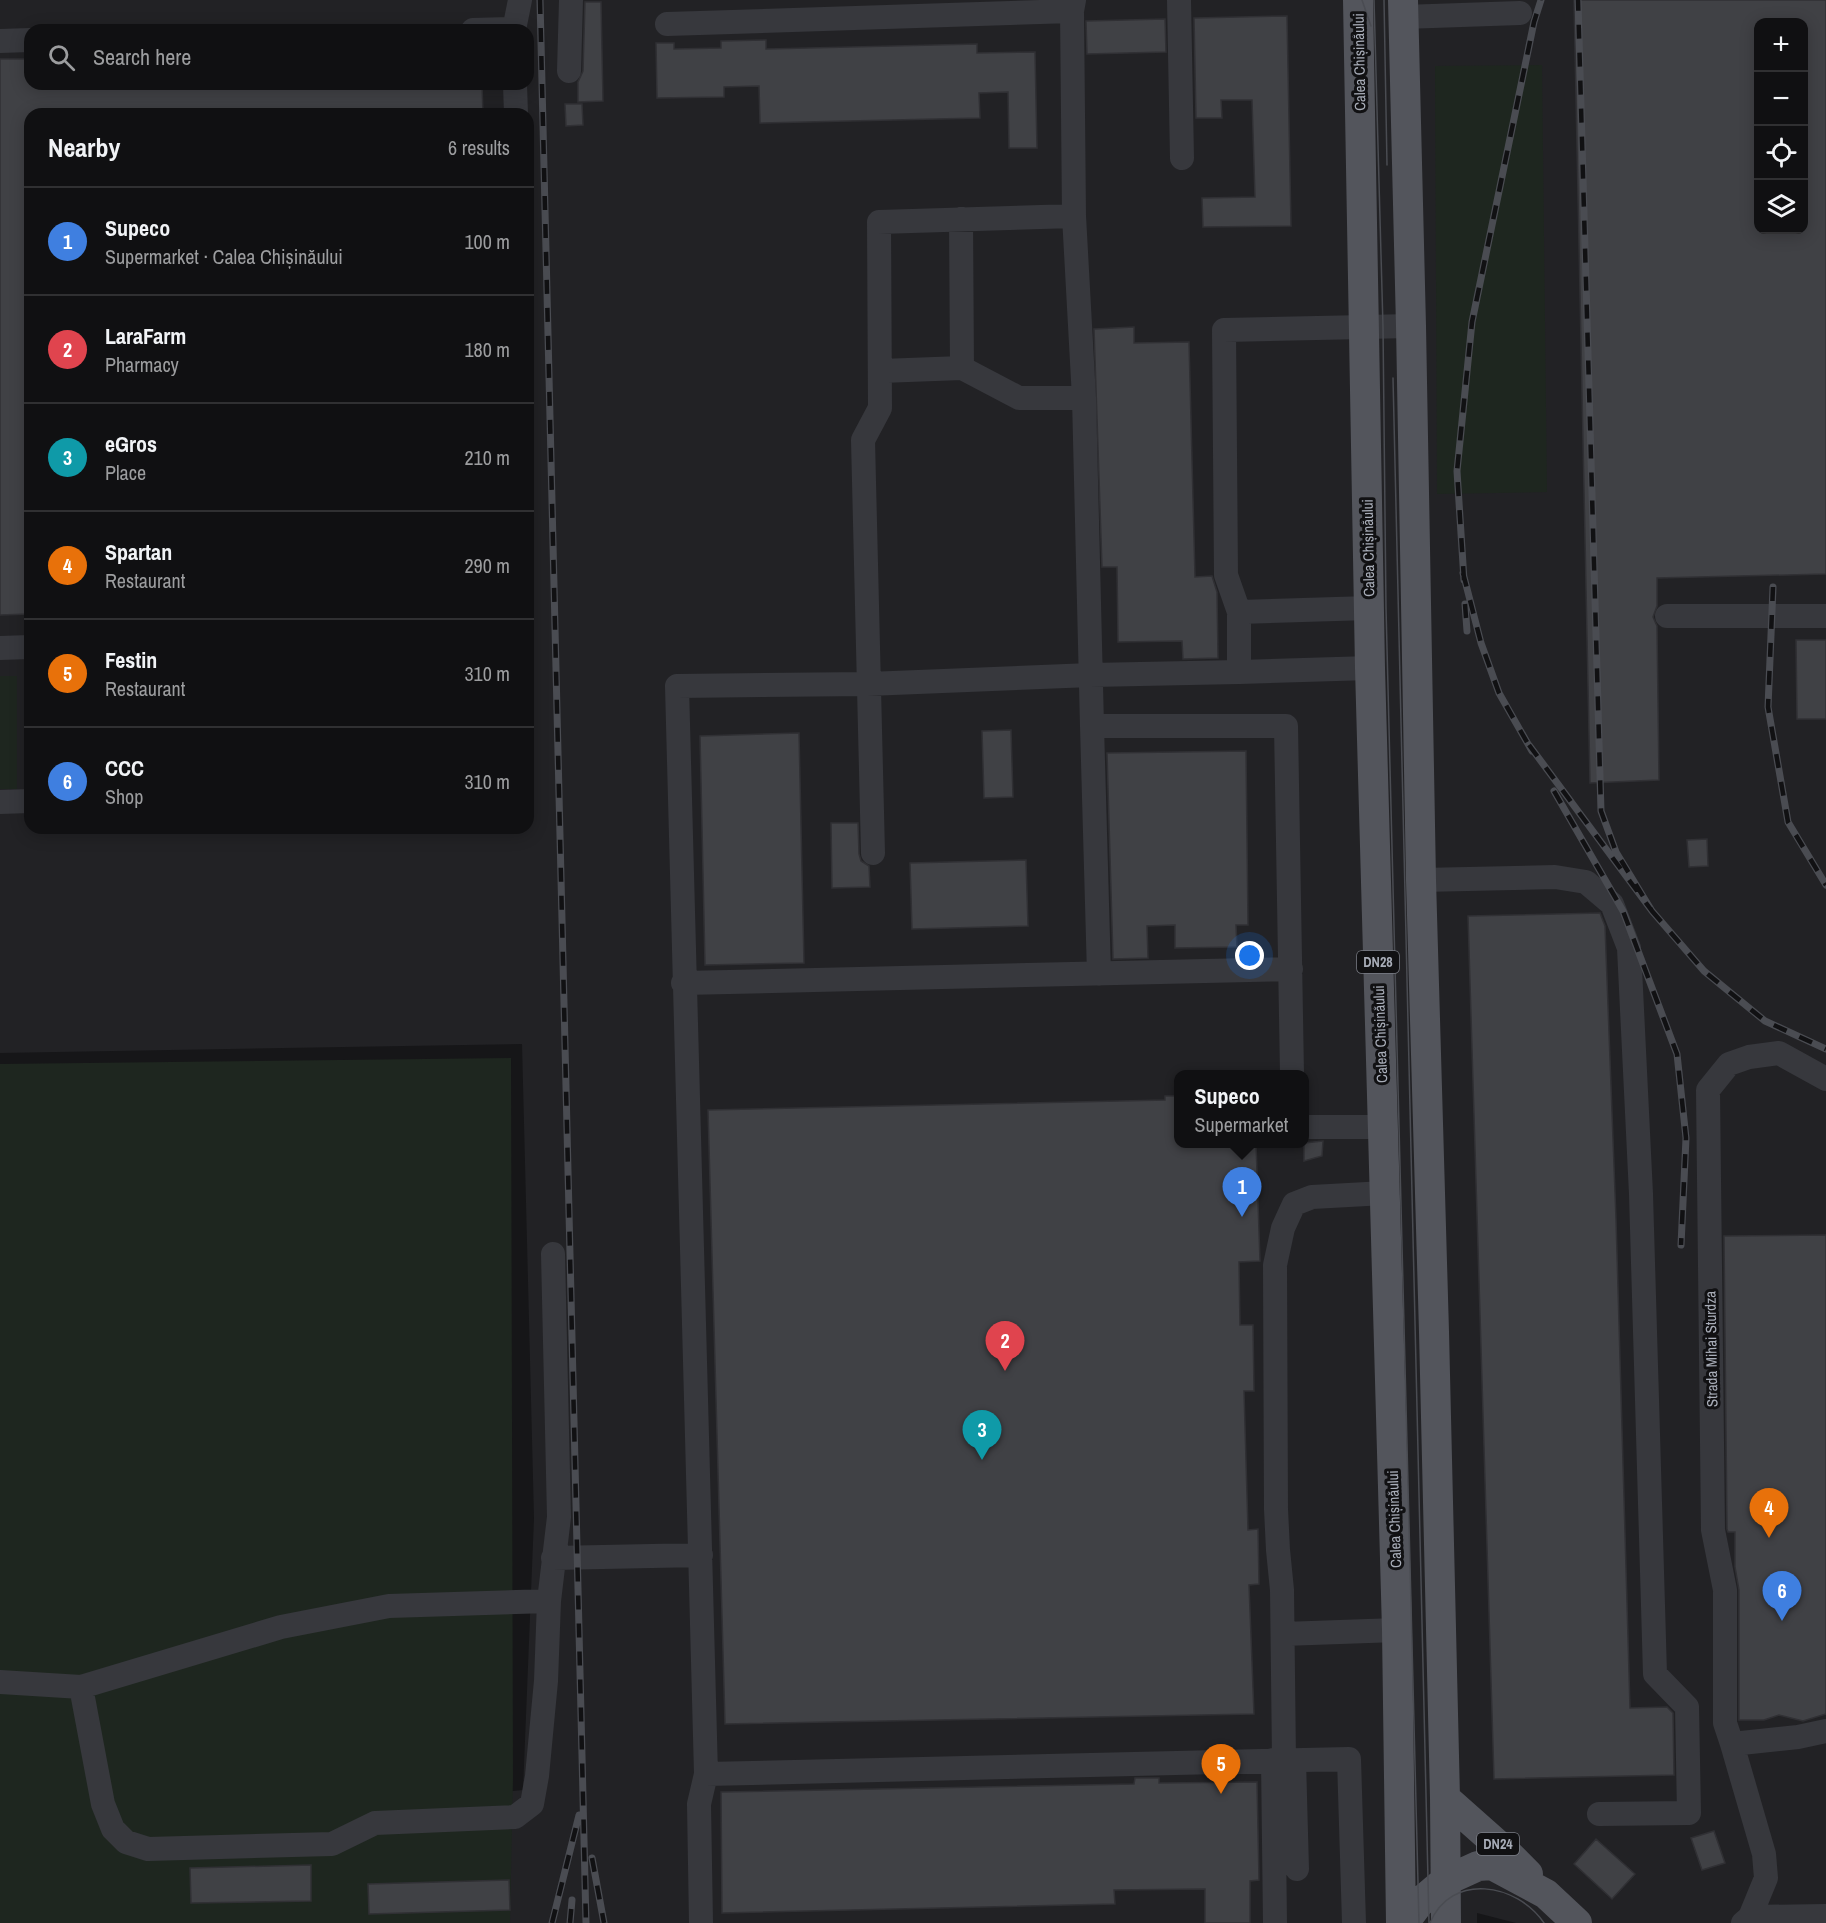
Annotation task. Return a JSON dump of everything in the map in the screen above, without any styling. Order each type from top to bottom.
[{"type":"main road","name":"Calea Chișinăului","points":[[1358,0],[1370,668],[1397,1630],[1402,1923]]},
{"type":"main road","points":[[1403,9],[1411,326],[1420,880],[1445,1798],[1446,1923]]},
{"type":"main road","name":"DN24","points":[[1445,1798],[1508,1852],[1546,1894],[1577,1923]]},
{"type":"main road","name":"DN24","points":[[1402,1923],[1445,1881],[1478,1866],[1492,1865],[1546,1894]]},
{"type":"lane","points":[[515,24],[520,0]]},
{"type":"lane","points":[[569,71],[571,0]]},
{"type":"lane","points":[[1179,0],[1182,158]]},
{"type":"lane","points":[[667,24],[1073,6],[1074,216],[1084,398],[1099,974]]},
{"type":"lane","points":[[1403,9],[1520,13]]},
{"type":"lane","points":[[0,40],[24,40]]},
{"type":"lane","points":[[515,90],[516,108]]},
{"type":"lane","points":[[873,853],[863,440],[880,408],[879,222],[1074,216]]},
{"type":"lane","points":[[961,219],[962,368]]},
{"type":"lane","points":[[1239,672],[1239,612],[1226,575],[1224,330],[1411,326]]},
{"type":"lane","points":[[881,371],[962,368],[1019,398],[1084,398]]},
{"type":"lane","points":[[1239,612],[1369,608]]},
{"type":"lane","points":[[1667,616],[1826,616]]},
{"type":"lane","points":[[0,648],[24,648]]},
{"type":"lane","points":[[701,1923],[699,1804],[706,1774],[683,982],[677,686],[868,684],[1091,675],[1370,668]]},
{"type":"lane","points":[[1092,726],[1286,726],[1292,1070]]},
{"type":"lane","points":[[0,802],[24,801]]},
{"type":"lane","points":[[1420,880],[1555,877],[1586,882],[1612,904],[1629,948],[1641,1194],[1655,1674],[1687,1707],[1689,1813],[1599,1814]]},
{"type":"lane","points":[[683,982],[1291,969]]},
{"type":"lane","name":"Strada Mihai Sturdza","points":[[1747,1920],[1766,1878],[1764,1854],[1725,1724],[1725,1590],[1713,1530],[1708,1090],[1728,1064],[1749,1057],[1779,1053],[1826,1079]]},
{"type":"lane","points":[[1309,1127],[1383,1127]]},
{"type":"lane","points":[[1275,1923],[1284,1760],[1282,1590],[1277,1539],[1275,1265],[1283,1227],[1294,1204],[1312,1197],[1385,1193]]},
{"type":"lane","points":[[81,1687],[104,1804],[113,1829],[126,1842],[148,1849],[332,1844],[375,1823],[515,1817],[532,1804],[546,1682],[549,1601],[559,1517],[553,1254]]},
{"type":"lane","points":[[554,1558],[701,1555]]},
{"type":"lane","points":[[0,1682],[81,1687],[280,1627],[389,1606],[549,1601]]},
{"type":"lane","points":[[1283,1634],[1397,1630]]},
{"type":"lane","points":[[1732,1744],[1798,1737],[1826,1731]]},
{"type":"lane","points":[[706,1774],[1349,1759],[1354,1923]]},
{"type":"lane","points":[[1284,1760],[1297,1869]]},
{"type":"lane","points":[[1747,1920],[1826,1916]]},
{"type":"shaded area","points":[[0,0],[1826,0],[1826,1923],[1516,1923],[1477,1913],[1477,1923],[180,1923],[178,1825],[523,1790],[534,1518],[522,1044],[0,1053]]},
{"type":"shaded area","points":[[1542,65],[1547,492],[1437,494],[1435,66]]},
{"type":"shaded area","points":[[0,676],[17,676],[17,789],[0,789]]},
{"type":"shaded area","points":[[511,1058],[513,1778],[510,1923],[0,1923],[0,1064]]},
{"type":"building","points":[[1574,0],[1826,0],[1826,574],[1657,578],[1657,606],[1653,617],[1657,626],[1659,780],[1590,783]]},
{"type":"building","points":[[585,2],[601,2],[603,101],[578,102],[578,82],[583,71]]},
{"type":"building","points":[[1287,16],[1291,226],[1203,227],[1202,198],[1255,197],[1252,100],[1221,100],[1222,118],[1196,118],[1194,18]]},
{"type":"building","points":[[1165,19],[1166,52],[1087,54],[1086,21]]},
{"type":"building","points":[[766,40],[766,49],[977,44],[977,53],[1035,52],[1037,148],[1009,148],[1008,92],[979,93],[980,118],[760,123],[759,86],[724,87],[724,97],[657,98],[656,43],[674,43],[674,49],[721,48],[721,41]]},
{"type":"building","points":[[0,59],[24,59],[24,90],[482,90],[483,108],[24,108],[24,614],[0,615]]},
{"type":"building","points":[[565,104],[582,104],[583,125],[566,126]]},
{"type":"building","points":[[1134,327],[1134,343],[1189,342],[1195,577],[1212,576],[1217,592],[1218,658],[1183,659],[1182,641],[1118,642],[1117,567],[1102,567],[1094,329]]},
{"type":"building","points":[[1796,640],[1826,640],[1826,719],[1797,719]]},
{"type":"building","points":[[1011,730],[1013,797],[984,798],[982,731]]},
{"type":"building","points":[[799,733],[804,963],[705,965],[700,736]]},
{"type":"building","points":[[1246,751],[1248,925],[1236,925],[1237,947],[1175,948],[1175,925],[1147,926],[1148,958],[1113,959],[1107,753]]},
{"type":"building","points":[[831,823],[858,823],[859,854],[861,861],[869,866],[870,887],[832,888]]},
{"type":"building","points":[[1707,839],[1708,866],[1689,867],[1687,840]]},
{"type":"building","points":[[1026,860],[1028,926],[912,929],[910,863]]},
{"type":"building","points":[[1600,913],[1605,926],[1630,1708],[1667,1707],[1673,1713],[1674,1775],[1494,1779],[1468,916]]},
{"type":"building","points":[[1165,1096],[1174,1096],[1174,1148],[1256,1148],[1260,1261],[1239,1262],[1240,1325],[1253,1325],[1254,1391],[1244,1391],[1248,1530],[1258,1529],[1259,1584],[1249,1585],[1254,1714],[725,1724],[708,1110],[1165,1100]]},
{"type":"building","points":[[1323,1141],[1322,1156],[1304,1161],[1304,1148],[1309,1148],[1309,1142]]},
{"type":"building","points":[[1826,1235],[1826,1714],[1803,1721],[1779,1715],[1764,1720],[1739,1720],[1739,1590],[1735,1567],[1735,1532],[1728,1532],[1727,1529],[1724,1236]]},
{"type":"building","points":[[1135,1778],[1159,1778],[1159,1783],[1257,1782],[1259,1880],[1250,1881],[1250,1923],[1205,1923],[1205,1889],[1114,1890],[1115,1904],[722,1913],[721,1792],[1134,1784]]},
{"type":"building","points":[[1714,1831],[1725,1863],[1702,1870],[1691,1838]]},
{"type":"building","points":[[1596,1839],[1635,1874],[1612,1899],[1574,1864]]},
{"type":"building","points":[[311,1865],[311,1901],[191,1903],[190,1868]]},
{"type":"building","points":[[509,1880],[510,1910],[369,1914],[368,1884]]},
{"type":"tram line","points":[[1362,0],[1371,26]]},
{"type":"tram line","points":[[1374,0],[1383,327],[1386,608],[1419,1923]]},
{"type":"tram line","points":[[1384,0],[1387,165]]},
{"type":"tram line","points":[[1393,378],[1429,1923]]},
{"type":"tram line","points":[[1430,1923],[1440,1907],[1453,1896],[1468,1890],[1485,1889],[1502,1892],[1518,1899],[1532,1909],[1544,1923]]},
{"type":"railway","points":[[540,0],[586,1923]]},
{"type":"railway","points":[[1464,580],[1457,471],[1472,322],[1534,22],[1541,0]]},
{"type":"railway","points":[[1529,745],[1652,911],[1616,852],[1601,811],[1578,0]]},
{"type":"railway","points":[[1463,573],[1481,643],[1499,693],[1532,751]]},
{"type":"railway","points":[[1773,587],[1768,707],[1788,822],[1826,885]]},
{"type":"railway","points":[[1465,604],[1467,631]]},
{"type":"railway","points":[[1554,791],[1623,911],[1677,1054],[1686,1138],[1681,1245]]},
{"type":"railway","points":[[1652,911],[1704,971],[1765,1021],[1826,1049]]},
{"type":"railway","points":[[552,1923],[579,1815]]},
{"type":"railway","points":[[592,1858],[604,1923]]},
{"type":"railway","points":[[570,1923],[572,1900]]},
{"type":"place","name":"Supeco","points":[[1242,1217]]},
{"type":"place","name":"LaraFarm","points":[[1005,1371]]},
{"type":"place","name":"eGros","points":[[982,1460]]},
{"type":"place","name":"Spartan","points":[[1769,1538]]},
{"type":"place","name":"CCC","points":[[1782,1621]]},
{"type":"place","name":"Festin","points":[[1221,1794]]}]
